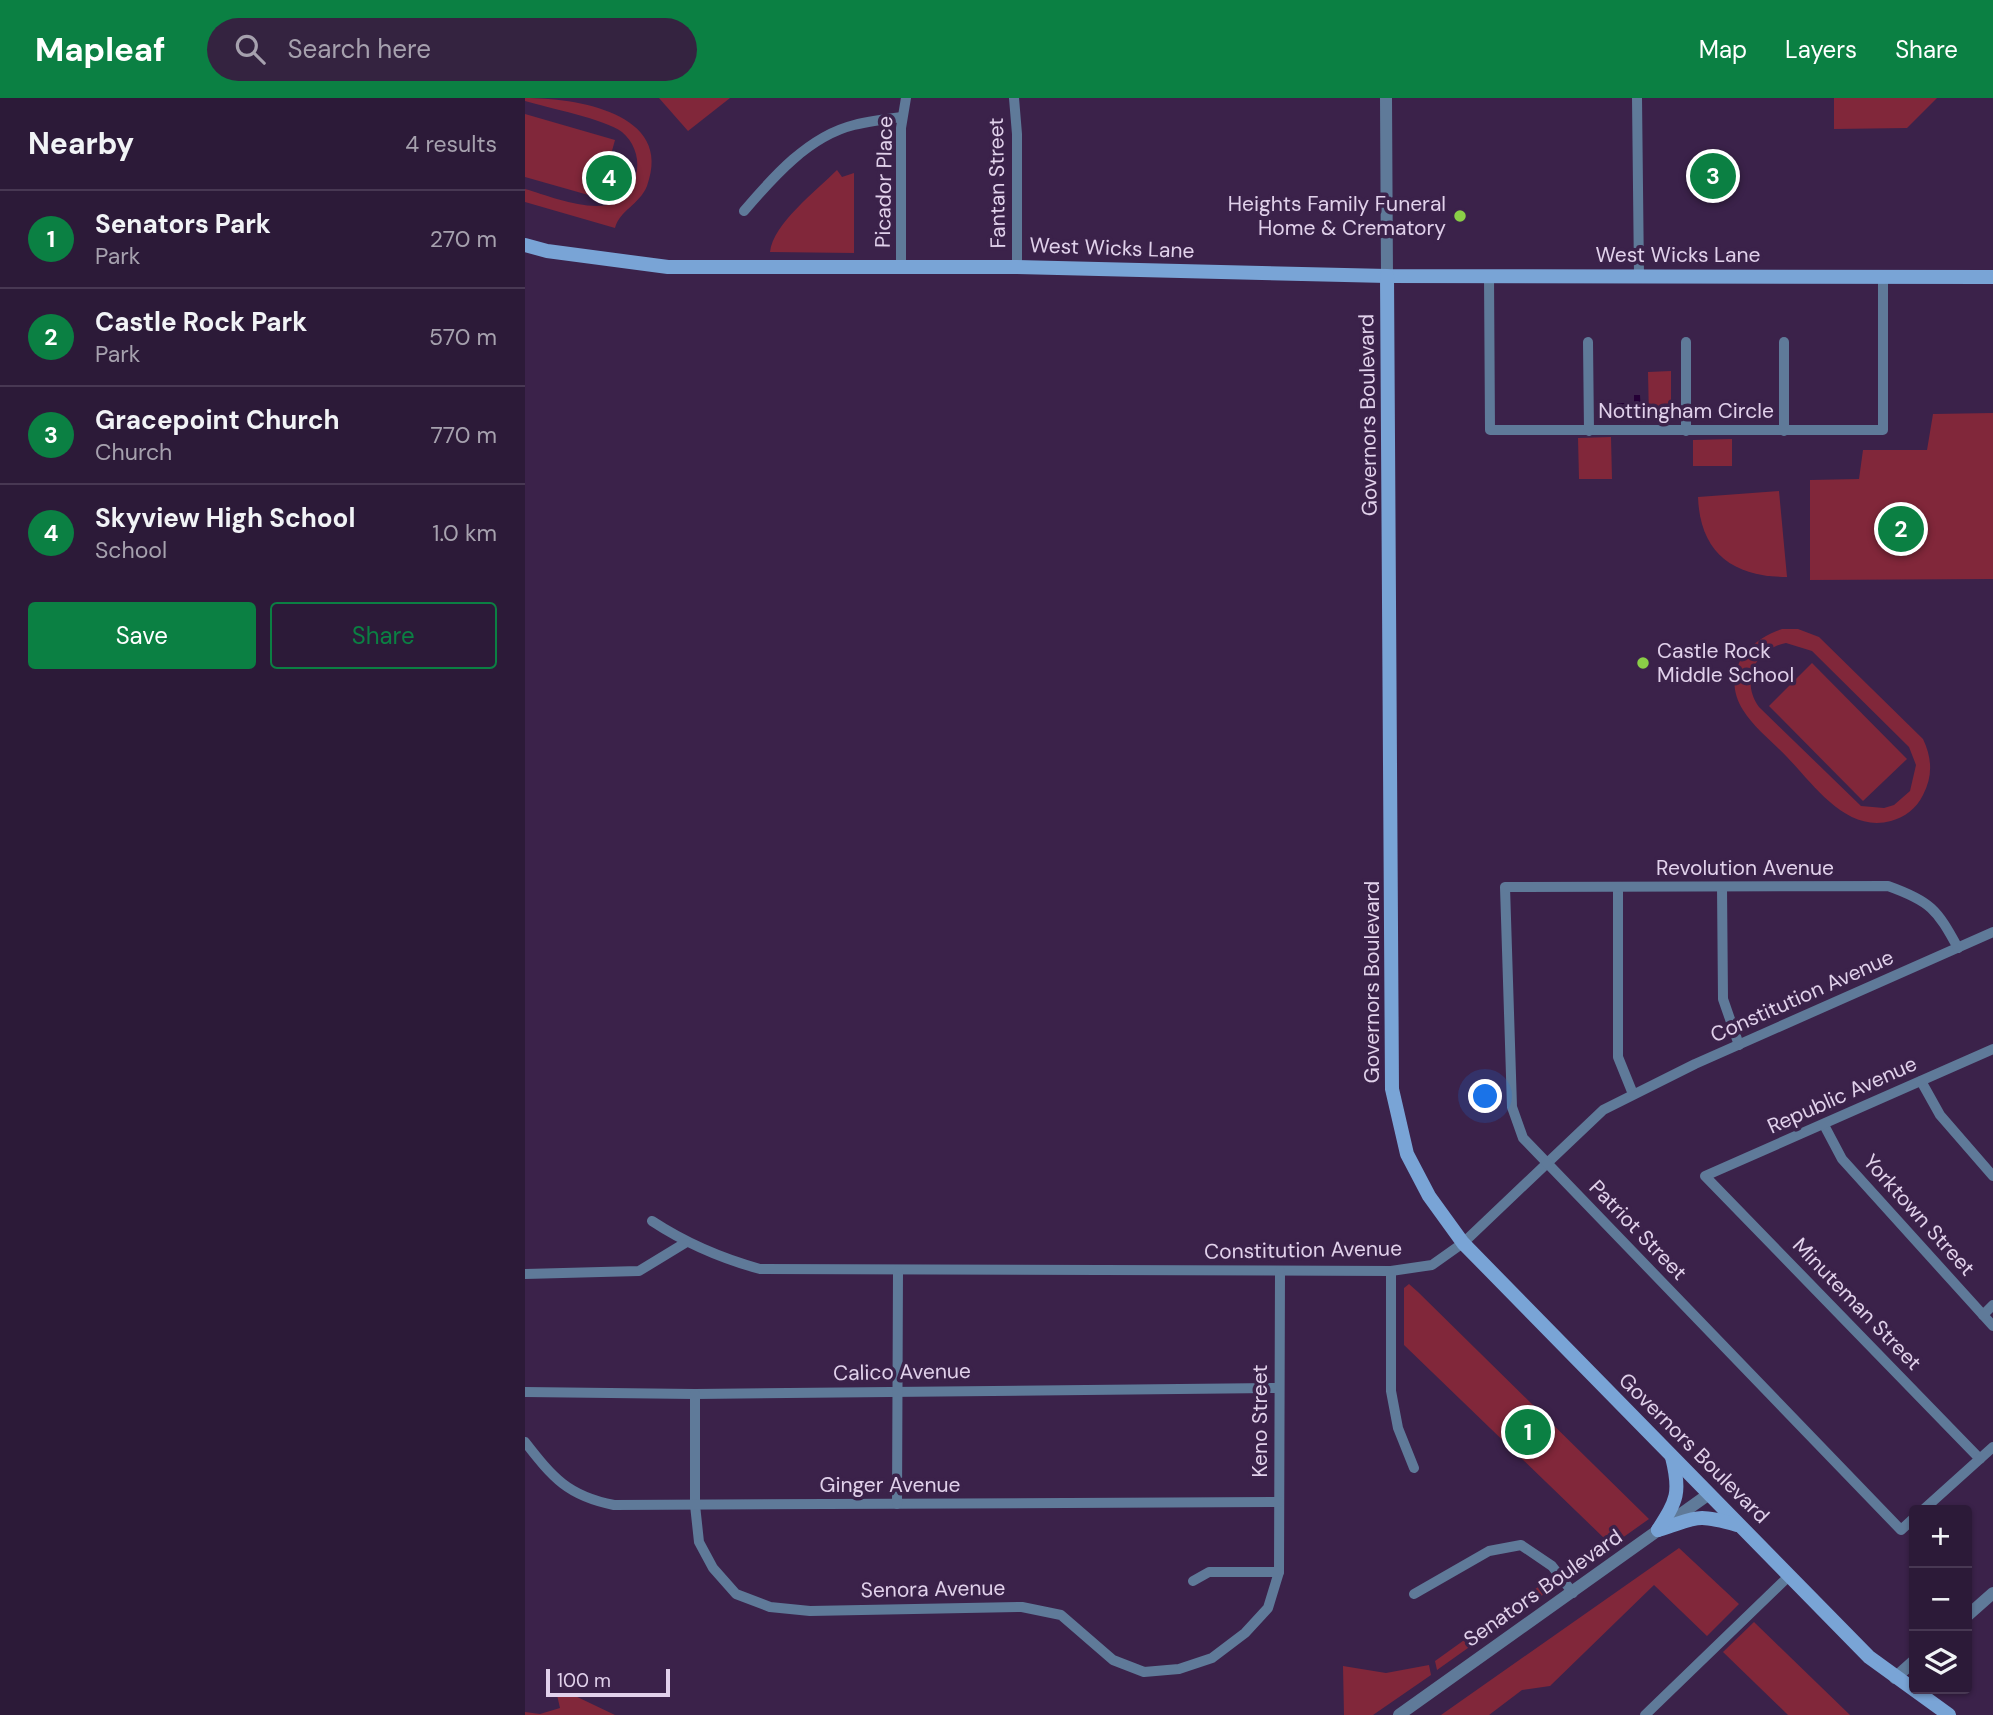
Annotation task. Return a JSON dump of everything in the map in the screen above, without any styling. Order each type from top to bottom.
[{"type":"main road","name":"West Wicks Lane","points":[[525,245],[547,251],[668,267],[1017,267],[1387,276],[1993,277]]},
{"type":"main road","name":"Governors Boulevard","points":[[1387,276],[1392,1089],[1407,1154],[1429,1196],[1463,1243],[1869,1657],[1949,1715]]},
{"type":"main road","points":[[1658,1530],[1677,1497],[1679,1486],[1671,1455]]},
{"type":"main road","points":[[1658,1530],[1695,1517],[1709,1516],[1741,1526]]},
{"type":"street","name":"Picador Place","points":[[901,267],[902,117],[906,98]]},
{"type":"street","name":"Fantan Street","points":[[1014,98],[1017,134],[1017,267]]},
{"type":"street","points":[[1385,98],[1387,276]]},
{"type":"street","points":[[1637,98],[1639,276]]},
{"type":"street","points":[[744,211],[767,184],[811,145],[851,125],[902,117]]},
{"type":"street","name":"Nottingham Circle","points":[[1489,276],[1490,430],[1588,431],[1883,430],[1883,277]]},
{"type":"street","points":[[1588,342],[1588,431]]},
{"type":"street","points":[[1686,342],[1686,431]]},
{"type":"street","points":[[1784,342],[1784,431]]},
{"type":"street","name":"Revolution Avenue","points":[[1505,887],[1888,886],[1920,897],[1942,919],[1958,948]]},
{"type":"street","name":"Patriot Street","points":[[1505,887],[1512,1107],[1523,1138],[1901,1530],[1909,1523]]},
{"type":"street","points":[[1722,887],[1723,999],[1739,1045]]},
{"type":"street","points":[[1618,888],[1618,1057],[1633,1094]]},
{"type":"street","name":"Constitution Avenue","points":[[652,1221],[685,1243],[713,1256],[760,1269],[1280,1271],[1391,1270],[1432,1265],[1463,1243],[1603,1110],[1739,1045],[1993,932]]},
{"type":"street","name":"Republic Avenue","points":[[1706,1176],[1993,1049]]},
{"type":"street","points":[[1921,1081],[1940,1115],[1993,1176]]},
{"type":"street","name":"Yorktown Street","points":[[1824,1125],[1842,1158],[1993,1326]]},
{"type":"street","name":"Minuteman Street","points":[[1706,1176],[1980,1459]]},
{"type":"street","points":[[525,1274],[639,1270],[685,1243]]},
{"type":"street","points":[[1391,1270],[1391,1391],[1398,1428],[1414,1468]]},
{"type":"street","points":[[897,1504],[898,1271]]},
{"type":"street","name":"Keno Street","points":[[1279,1572],[1280,1271]]},
{"type":"street","points":[[1983,1315],[1993,1305]]},
{"type":"street","name":"Calico Avenue","points":[[525,1392],[695,1394],[1279,1388]]},
{"type":"street","name":"Senora Avenue","points":[[695,1394],[695,1505],[699,1542],[713,1568],[736,1594],[770,1607],[810,1611],[1022,1607],[1061,1615],[1113,1660],[1145,1672],[1179,1669],[1212,1658],[1245,1633],[1268,1608],[1279,1572]]},
{"type":"street","name":"Ginger Avenue","points":[[525,1442],[565,1486],[586,1499],[614,1505],[1279,1502]]},
{"type":"street","points":[[1929,1505],[1993,1447]]},
{"type":"street","name":"Senators Boulevard","points":[[1399,1715],[1709,1494]]},
{"type":"street","points":[[1414,1594],[1489,1552],[1521,1545],[1552,1566],[1573,1593]]},
{"type":"street","points":[[1193,1581],[1209,1572],[1279,1572]]},
{"type":"street","points":[[1650,1714],[1790,1575]]},
{"type":"street","points":[[1972,1612],[1993,1593]]},
{"type":"street","points":[[1895,1678],[1909,1665]]},
{"type":"shaded area","points":[[525,98],[569,101],[593,106],[615,114],[634,126],[647,141],[652,161],[647,186],[615,228],[525,202],[525,189],[591,206],[607,205],[621,200],[631,188],[637,170],[632,144],[614,127],[525,101]]},
{"type":"shaded area","points":[[659,98],[730,98],[688,131]]},
{"type":"shaded area","points":[[1834,98],[1937,98],[1907,128],[1834,129]]},
{"type":"shaded area","points":[[525,114],[615,140],[599,198],[525,177]]},
{"type":"shaded area","points":[[837,170],[842,177],[854,173],[854,253],[770,252],[773,241],[787,219]]},
{"type":"shaded area","points":[[1671,371],[1671,418],[1649,418],[1648,372]]},
{"type":"shaded area","points":[[1634,395],[1640,395],[1641,412],[1617,412],[1617,403],[1634,403]]},
{"type":"shaded area","points":[[1993,413],[1993,579],[1810,580],[1810,480],[1859,479],[1863,450],[1927,450],[1933,414]]},
{"type":"shaded area","points":[[1611,437],[1612,479],[1579,479],[1578,438]]},
{"type":"shaded area","points":[[1732,439],[1732,466],[1693,466],[1693,440]]},
{"type":"shaded area","points":[[1779,491],[1787,577],[1751,572],[1723,558],[1705,533],[1698,497]]},
{"type":"shaded area","points":[[1782,629],[1798,629],[1819,637],[1923,739],[1930,760],[1930,774],[1923,795],[1910,812],[1891,821],[1875,823],[1845,813],[1820,793],[1747,717],[1737,696],[1734,683],[1736,671],[1748,650],[1769,634]],"holes":[[[1786,643],[1812,651],[1909,747],[1916,765],[1910,791],[1894,805],[1884,808],[1861,806],[1759,707],[1753,697],[1751,677],[1759,659],[1766,652]]]},
{"type":"shaded area","points":[[1812,663],[1907,759],[1863,801],[1769,706]]},
{"type":"shaded area","points":[[1409,1284],[1649,1519],[1577,1570],[1573,1566],[1605,1539],[1404,1345],[1404,1288]]},
{"type":"shaded area","points":[[1679,1548],[1739,1604],[1707,1636],[1654,1585],[1550,1686],[1522,1690],[1489,1715],[1441,1715]]},
{"type":"shaded area","points":[[1552,1577],[1555,1581],[1554,1587],[1437,1670],[1435,1661]]},
{"type":"shaded area","points":[[1754,1622],[1850,1715],[1788,1715],[1723,1652]]},
{"type":"shaded area","points":[[1429,1665],[1431,1675],[1373,1715],[1344,1715],[1343,1666],[1386,1673]]},
{"type":"shaded area","points":[[571,1694],[615,1715],[525,1715],[525,1712],[540,1714],[560,1708],[557,1695]]},
{"type":"place","name":"Gracepoint Church","points":[[1713,176]]},
{"type":"place","name":"Skyview High School","points":[[609,178]]},
{"type":"place","name":"Heights Family Funeral Home & Crematory","points":[[1460,216]]},
{"type":"place","name":"Castle Rock Park","points":[[1901,529]]},
{"type":"place","name":"Castle Rock Middle School","points":[[1643,663]]},
{"type":"place","name":"Senators Park","points":[[1528,1432]]}]
